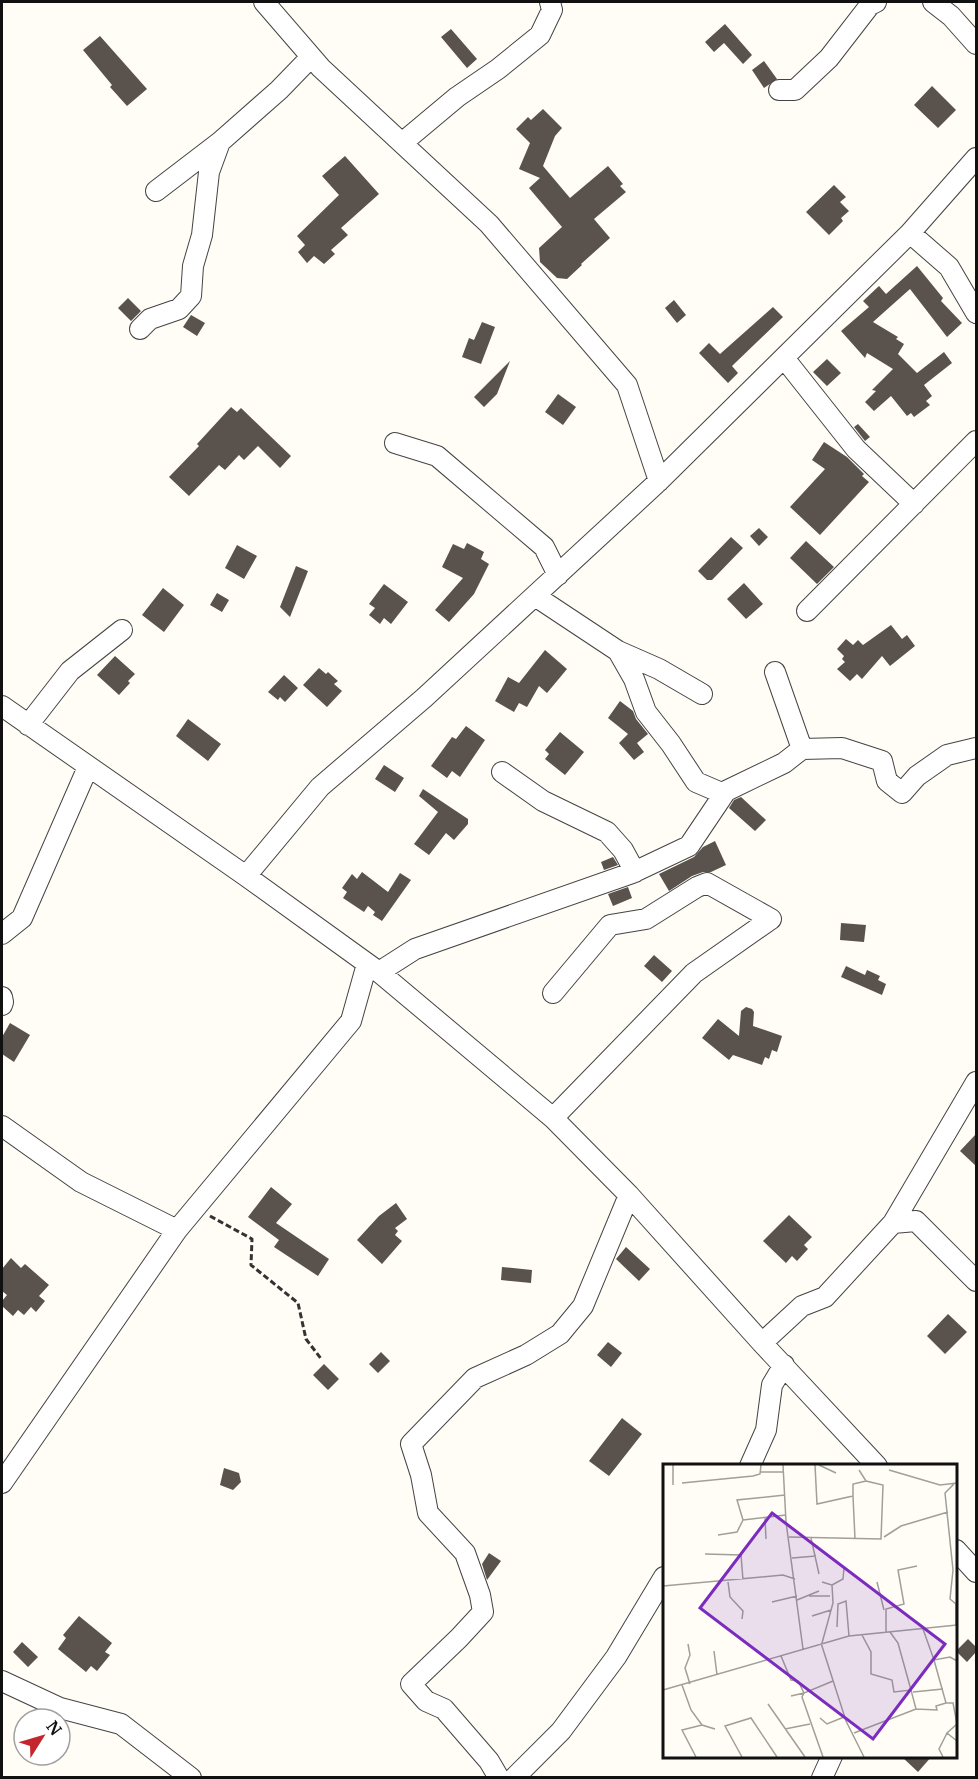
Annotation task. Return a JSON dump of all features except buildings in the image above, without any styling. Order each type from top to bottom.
[{"type":"street","points":[[264,2],[321,68],[489,224],[627,385],[659,481]]},
{"type":"street","points":[[402,143],[457,97],[498,69],[540,35],[552,10],[550,2]]},
{"type":"street","points":[[779,90],[795,90],[829,58],[870,5],[876,2]]},
{"type":"street","points":[[933,2],[951,16],[976,44]]},
{"type":"street","points":[[156,191],[220,142],[279,90],[311,57]]},
{"type":"street","points":[[140,329],[150,319],[179,309],[190,296],[209,172],[220,142]]},
{"type":"street","points":[[246,876],[320,787],[424,698],[659,481],[910,233],[976,158]]},
{"type":"street","points":[[910,233],[949,267],[976,313]]},
{"type":"street","points":[[784,358],[856,449],[915,504]]},
{"type":"street","points":[[807,611],[976,441]]},
{"type":"street","points":[[395,443],[437,456],[544,547],[558,575]]},
{"type":"street","points":[[535,596],[618,651],[659,669],[702,694]]},
{"type":"street","points":[[28,725],[70,671],[122,630]]},
{"type":"street","points":[[618,651],[634,679],[646,712],[696,782],[724,794]]},
{"type":"street","points":[[775,672],[802,749]]},
{"type":"street","points":[[2,706],[246,876],[373,968],[553,1118],[629,1195],[875,1464]]},
{"type":"street","points":[[2,1483],[177,1230],[351,1021],[373,968],[415,949],[635,872],[688,846],[726,791],[784,763],[802,749],[842,748],[882,761],[887,781],[902,793],[917,776],[947,755],[976,748]]},
{"type":"street","points":[[2,934],[22,918],[88,767]]},
{"type":"street","points":[[502,772],[543,801],[607,832],[623,850],[635,872]]},
{"type":"street","points":[[553,993],[610,925],[646,919],[696,887],[707,883],[771,919],[694,973],[553,1118]]},
{"type":"street","points":[[2,997],[2,1005]]},
{"type":"street","points":[[762,1343],[802,1306],[825,1297],[893,1223],[976,1082]]},
{"type":"street","points":[[2,1126],[81,1182],[177,1230]]},
{"type":"street","points":[[499,1778],[489,1761],[444,1709],[426,1701],[411,1684],[483,1612],[480,1595],[465,1553],[428,1514],[421,1475],[411,1444],[475,1378],[526,1355],[560,1334],[583,1306],[629,1195]]},
{"type":"street","points":[[893,1223],[916,1221],[976,1281]]},
{"type":"street","points":[[751,1464],[766,1430],[772,1385],[784,1365]]},
{"type":"street","points":[[514,1778],[561,1731],[616,1657],[663,1578]]},
{"type":"street","points":[[2,1681],[60,1708],[122,1724],[192,1778]]},
{"type":"street","points":[[822,1778],[831,1758]]},
{"type":"path","points":[[195,1208],[252,1239],[251,1264],[298,1303],[306,1339],[322,1360]]}]
